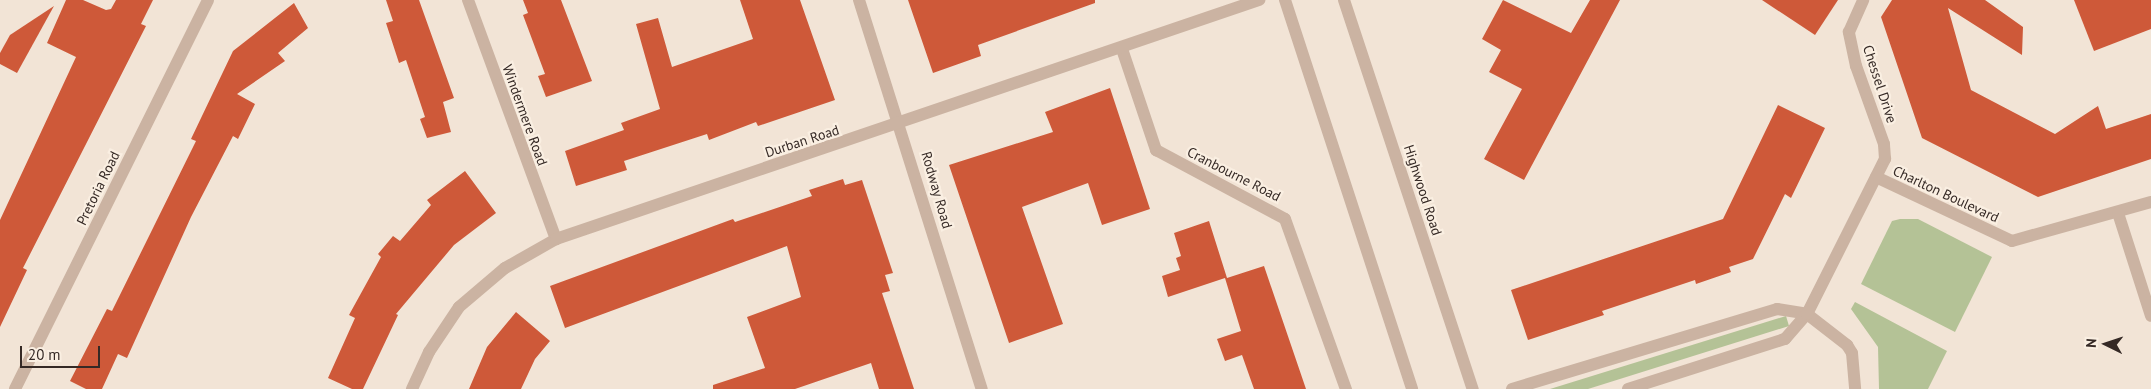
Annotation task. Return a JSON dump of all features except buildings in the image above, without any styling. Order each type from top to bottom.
[{"type":"street","name":"Pretoria Road","points":[[15,389],[208,0]]},
{"type":"street","name":"Windermere Road","points":[[468,0],[556,239]]},
{"type":"street","name":"Rodway Road","points":[[859,0],[901,125],[982,389]]},
{"type":"street","name":"Durban Road","points":[[412,389],[429,352],[459,307],[504,268],[556,239],[901,125],[1259,0]]},
{"type":"street","points":[[1285,0],[1412,389]]},
{"type":"street","name":"Highwood Road","points":[[1344,0],[1473,389]]},
{"type":"street","name":"Chessel Drive","points":[[1863,0],[1849,32],[1856,66],[1884,144],[1885,159],[1876,177]]},
{"type":"street","name":"Cranbourne Road","points":[[1122,49],[1156,150],[1285,219],[1346,389]]},
{"type":"street","name":"Charlton Boulevard","points":[[1628,389],[1785,339],[1807,314],[1876,177],[2012,241],[2118,213],[2151,202]]},
{"type":"street","points":[[2118,213],[2151,316]]},
{"type":"street","points":[[1512,389],[1777,309],[1807,314],[1847,345],[1852,353],[1855,389]]},
{"type":"green space","points":[[1918,219],[1992,257],[1955,332],[1861,284],[1892,221]]},
{"type":"green space","points":[[1855,302],[1947,351],[1928,389],[1879,389],[1878,347],[1851,309]]},
{"type":"green space","points":[[1786,316],[1789,326],[1588,389],[1550,389]]}]
